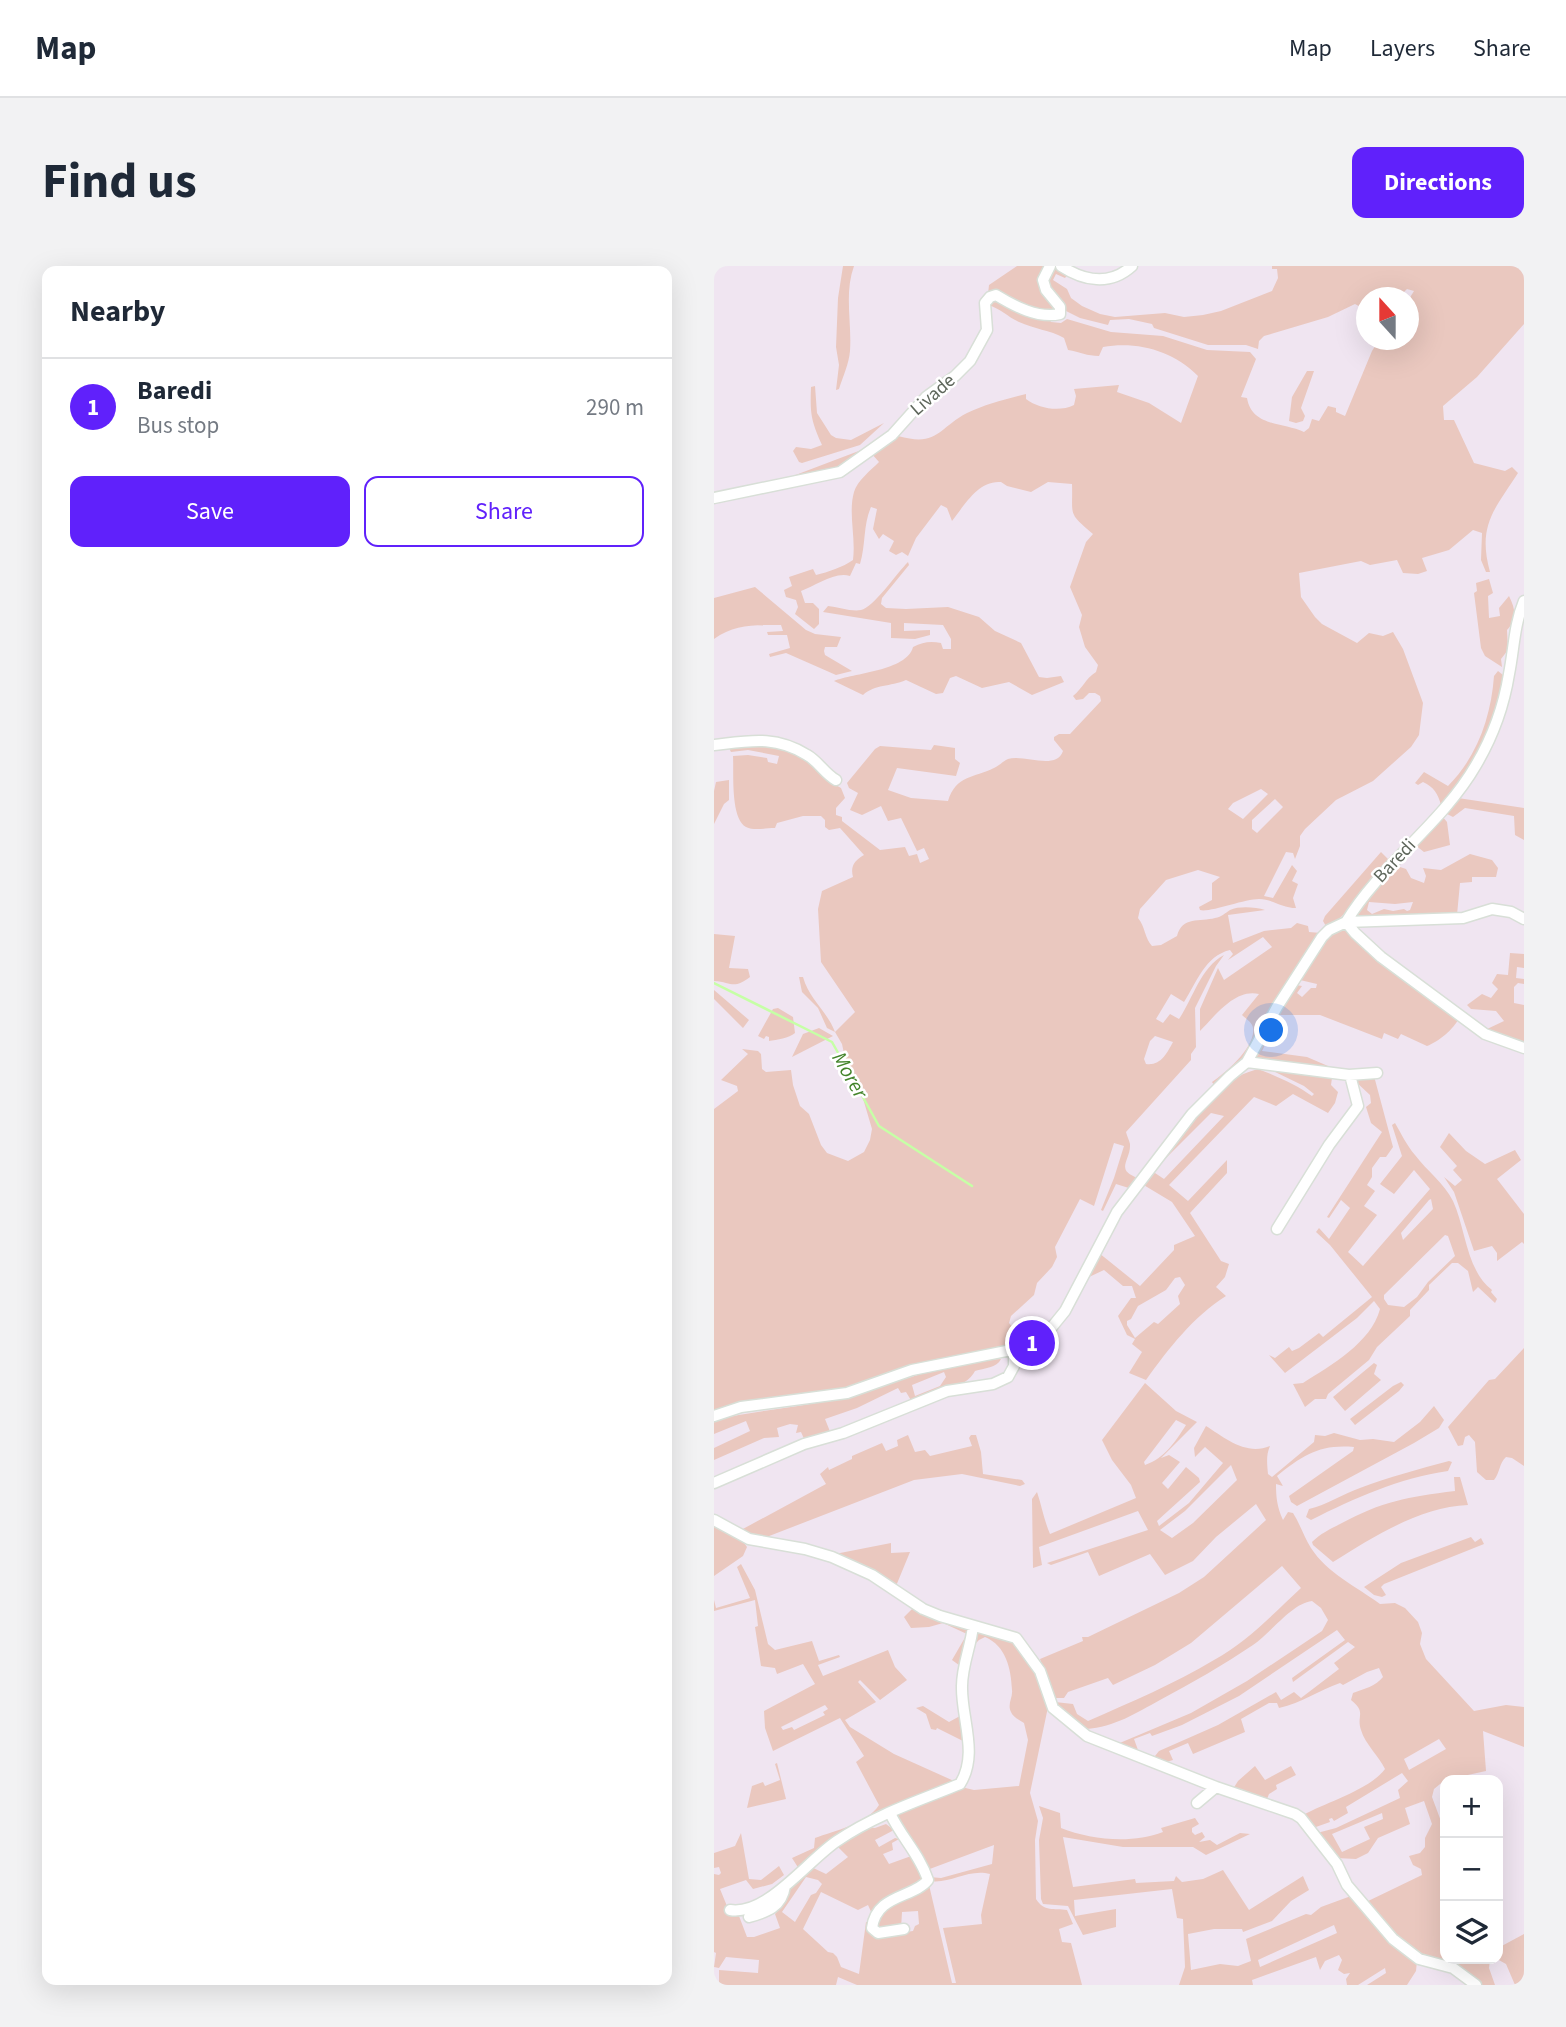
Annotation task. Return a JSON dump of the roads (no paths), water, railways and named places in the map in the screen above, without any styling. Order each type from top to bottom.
[{"type":"street","name":"Livade","points":[[714,499],[840,472],[892,435],[926,397],[955,376],[970,361],[987,330],[985,303],[990,297],[996,295],[1029,311],[1052,316],[1059,314],[1060,307],[1046,290],[1043,280],[1050,266]]},
{"type":"street","points":[[1061,266],[1078,277],[1102,280],[1117,277],[1132,266]]},
{"type":"street","name":"Baredi","points":[[1021,1348],[1052,1326],[1065,1311],[1117,1212],[1192,1114],[1247,1062],[1277,1007],[1322,937],[1329,930],[1346,922],[1360,899],[1454,797],[1476,766],[1506,694],[1516,622],[1524,601]]},
{"type":"street","points":[[714,745],[746,740],[766,740],[785,745],[809,755],[822,770],[836,780]]},
{"type":"street","points":[[1346,922],[1463,918],[1492,909],[1511,912],[1524,919]]},
{"type":"street","points":[[1346,922],[1381,957],[1485,1034],[1524,1048]]},
{"type":"street","points":[[1247,1062],[1259,1066],[1350,1075],[1377,1073]]},
{"type":"street","points":[[1277,1229],[1329,1144],[1358,1106],[1350,1075]]},
{"type":"street","points":[[714,1416],[741,1407],[848,1393],[912,1370],[1021,1348]]},
{"type":"street","points":[[714,1483],[804,1444],[843,1433],[947,1391],[993,1384],[1008,1377],[1014,1366],[1014,1355],[1021,1348]]},
{"type":"street","points":[[714,1520],[748,1539],[805,1549],[832,1557],[872,1574],[923,1609],[1016,1638],[1040,1671],[1053,1708],[1087,1736],[1301,1818],[1337,1864],[1347,1885],[1393,1939],[1419,1959],[1453,1968],[1476,1985]]},
{"type":"street","points":[[730,1910],[738,1912],[753,1907],[785,1886],[835,1842],[869,1822],[960,1784],[966,1775],[968,1738],[961,1688],[973,1626]]},
{"type":"street","points":[[1197,1803],[1216,1787]]},
{"type":"street","points":[[890,1813],[898,1830],[921,1863],[928,1880],[921,1887],[891,1900],[876,1915],[872,1928],[878,1933],[904,1929]]},
{"type":"street","points":[[749,1917],[772,1909],[783,1895],[785,1886]]},
{"type":"waterway","name":"Morer","points":[[714,983],[832,1042],[879,1126],[972,1186]]},
{"type":"place","name":"Baredi","points":[[1032,1343]]}]
